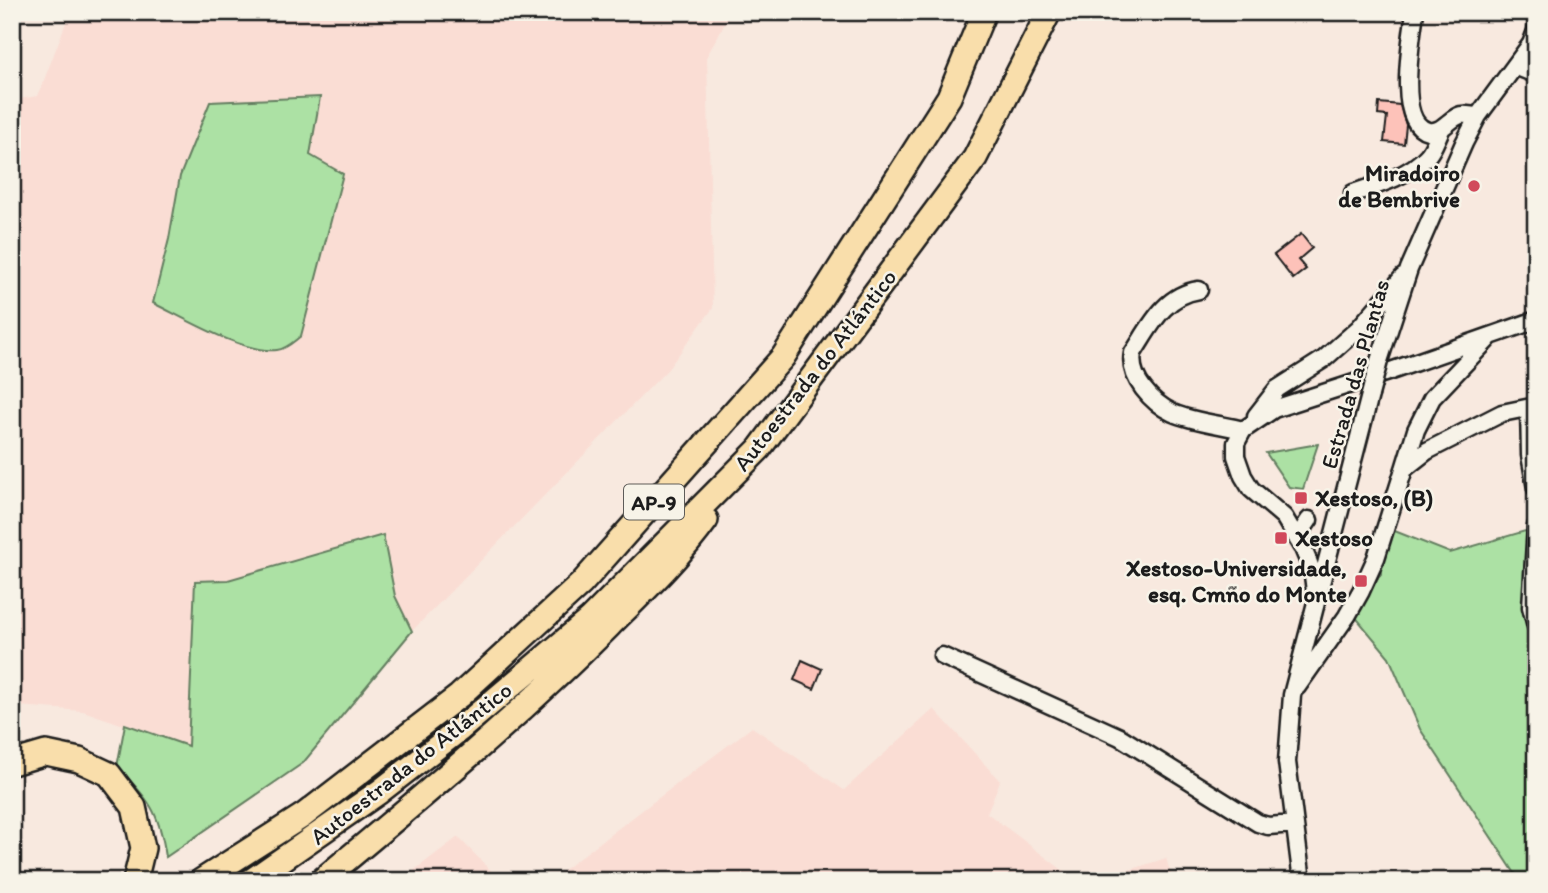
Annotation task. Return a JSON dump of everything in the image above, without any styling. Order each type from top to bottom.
[{"type":"highway","name":"Autoestrada do Atlántico","points":[[201,881],[304,815],[459,696],[581,584],[783,357],[948,97],[984,12]]},
{"type":"highway","name":"Autoestrada do Atlántico","points":[[251,881],[379,792],[459,730],[589,620],[759,449],[975,158],[1049,12]]},
{"type":"highway","points":[[321,881],[495,735],[593,642],[685,549],[759,449]]},
{"type":"highway","points":[[12,763],[46,753],[79,760],[109,774],[134,807],[142,848],[135,881]]},
{"type":"street","points":[[1415,12],[1408,66],[1410,112],[1419,125],[1429,131],[1441,130]]},
{"type":"street","name":"Estrada das Plantas","points":[[1302,881],[1287,762],[1292,695],[1379,361],[1409,270],[1451,171],[1478,116],[1531,44],[1536,31]]},
{"type":"street","points":[[1515,66],[1530,72],[1536,70]]},
{"type":"street","points":[[1353,193],[1381,184],[1428,155],[1441,130],[1452,120],[1463,114],[1478,116]]},
{"type":"street","points":[[1316,601],[1312,569],[1304,552],[1284,517],[1251,489],[1242,476],[1236,456],[1236,443],[1277,388],[1324,359],[1360,328],[1409,270]]},
{"type":"street","points":[[1199,290],[1178,296],[1161,310],[1133,353],[1131,362],[1135,376],[1139,384],[1173,413],[1246,427],[1274,409],[1536,320]]},
{"type":"street","points":[[1292,695],[1347,616],[1361,591],[1376,558],[1416,430],[1432,398],[1488,338]]},
{"type":"street","points":[[1404,470],[1427,451],[1502,413],[1532,407],[1530,454],[1536,488]]},
{"type":"street","points":[[1284,517],[1309,520],[1326,518],[1338,521]]},
{"type":"street","points":[[1309,520],[1301,531],[1304,552],[1314,562],[1327,562]]},
{"type":"street","points":[[1536,526],[1531,607],[1536,626]]},
{"type":"street","points":[[942,656],[1120,737],[1258,823],[1268,826],[1294,824]]},
{"type":"shaded area","points":[[70,12],[731,12],[707,56],[713,308],[668,369],[412,631],[395,596],[382,535],[228,580],[195,581],[188,747],[83,711],[19,706],[12,709],[12,100],[38,96]]},
{"type":"shaded area","points":[[934,709],[1000,781],[987,813],[1077,881],[549,881],[752,727],[844,790]]},
{"type":"shaded area","points":[[458,837],[501,881],[400,881]]},
{"type":"shaded area","points":[[1166,858],[1173,881],[1096,881]]},
{"type":"green space","points":[[320,97],[310,155],[343,174],[301,336],[281,349],[263,350],[214,334],[153,303],[169,239],[180,176],[210,102]]},
{"type":"green space","points":[[1318,444],[1303,489],[1289,487],[1266,453]]},
{"type":"green space","points":[[1382,526],[1450,553],[1536,528],[1536,881],[1520,881],[1420,729],[1389,657],[1353,614],[1381,574]]},
{"type":"green space","points":[[383,535],[395,596],[412,631],[303,763],[166,857],[160,828],[151,807],[117,767],[125,724],[188,746],[195,581],[228,580]]},
{"type":"building","points":[[1379,103],[1400,105],[1406,125],[1404,144],[1384,142],[1387,116],[1378,115]]},
{"type":"building","points":[[1301,234],[1312,248],[1298,260],[1306,269],[1293,279],[1274,255]]},
{"type":"building","points":[[802,660],[822,669],[814,689],[794,680]]},
{"type":"place","name":"Miradoiro de Bembrive","points":[[1474,186]]},
{"type":"place","name":"Xestoso, (B)","points":[[1301,498]]},
{"type":"place","name":"Xestoso","points":[[1281,538]]},
{"type":"place","name":"Xestoso-Universidade, esq. Cmño do Monte","points":[[1361,581]]}]
